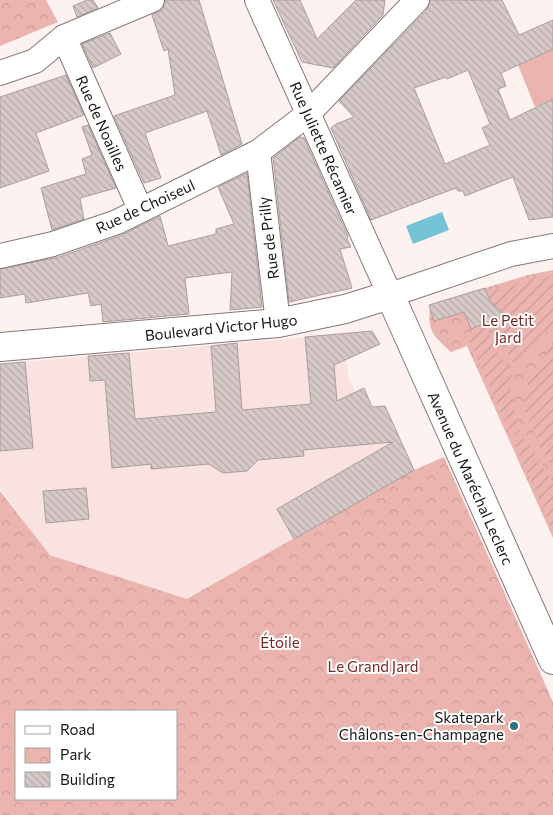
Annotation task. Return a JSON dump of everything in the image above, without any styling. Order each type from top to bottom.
[{"type":"main road","name":"Boulevard Victor Hugo","points":[[0,347],[278,323],[346,309],[390,295]]},
{"type":"main road","name":"Avenue du Maréchal Leclerc","points":[[390,295],[553,660]]},
{"type":"street","points":[[0,73],[34,61],[64,37],[152,0]]},
{"type":"street","name":"Rue Juliette Récamier","points":[[257,0],[390,295]]},
{"type":"street","name":"Rue de Choiseul","points":[[0,256],[53,244],[117,222],[258,152],[308,114],[407,4]]},
{"type":"street","name":"Rue de Noailles","points":[[64,37],[140,209]]},
{"type":"street","name":"Rue de Prilly","points":[[258,152],[278,323]]},
{"type":"street","name":"Boulevard Victor Hugo","points":[[390,295],[511,254],[553,246]]},
{"type":"shaded area","points":[[343,334],[349,379],[362,407],[385,406],[414,470],[187,600],[49,554],[0,488],[0,364]]},
{"type":"green space","points":[[0,0],[46,0],[58,22],[0,46]]},
{"type":"green space","points":[[553,49],[553,99],[535,107],[518,65]]},
{"type":"green space","name":"Le Petit Jard","points":[[553,270],[553,538],[467,346],[451,352],[439,341],[430,327],[430,305],[528,275]]},
{"type":"green space","points":[[553,276],[553,324],[520,364],[512,361],[472,298],[530,279]]},
{"type":"green space","points":[[485,325],[498,355],[512,370],[510,387],[520,431],[511,437],[467,334]]},
{"type":"green space","points":[[553,344],[553,468],[540,447],[523,406],[530,375]]},
{"type":"green space","points":[[526,438],[553,484],[553,532],[514,443]]},
{"type":"green space","name":"Le Grand Jard","points":[[444,457],[553,702],[553,815],[0,815],[0,491],[50,555],[187,599],[414,470]]},
{"type":"water","points":[[442,212],[449,230],[413,244],[406,226]]},
{"type":"building","points":[[87,0],[93,0],[98,8],[77,17],[73,6]]},
{"type":"building","points":[[165,0],[199,0],[242,144],[221,155],[207,111],[145,133],[161,178],[144,183],[114,116],[175,95],[168,49],[164,51],[152,15],[163,9]]},
{"type":"building","points":[[273,0],[300,0],[317,39],[356,0],[385,0],[383,15],[333,68],[302,62]]},
{"type":"building","points":[[430,0],[502,0],[519,35],[553,20],[553,49],[501,73],[506,86],[498,89],[510,120],[553,99],[553,217],[529,220],[513,177],[465,196],[463,191],[458,191],[456,188],[371,220],[331,128],[354,117],[339,101],[427,10]],"holes":[[[468,70],[490,124],[482,128],[490,145],[445,164],[414,88],[446,77],[447,79]]]},
{"type":"building","points":[[110,33],[121,54],[93,68],[82,44]]},
{"type":"building","points":[[66,75],[84,115],[36,133],[49,171],[0,188],[0,97]]},
{"type":"building","points":[[88,125],[116,188],[80,198],[84,219],[52,230],[41,188],[86,174],[82,159],[92,155],[82,127]]},
{"type":"building","points":[[300,137],[304,138],[348,236],[347,239],[351,247],[340,249],[352,288],[289,302],[273,158]]},
{"type":"building","points":[[247,173],[262,307],[230,310],[232,272],[185,278],[189,314],[103,322],[101,304],[91,306],[88,293],[26,303],[25,294],[0,298],[0,269],[59,257],[122,235],[160,216],[168,246],[216,234],[216,229],[234,224],[218,187]]},
{"type":"building","points":[[485,288],[490,301],[505,315],[471,329],[464,312],[434,321],[429,305]]},
{"type":"building","points":[[372,331],[380,344],[334,365],[337,401],[364,388],[372,407],[385,406],[414,470],[294,539],[277,509],[393,442],[303,450],[304,456],[258,460],[247,471],[223,473],[209,464],[151,469],[151,464],[112,468],[105,380],[90,381],[88,356],[129,353],[135,419],[216,412],[211,346],[237,343],[242,410],[311,404],[305,337]]},
{"type":"building","points":[[25,362],[33,448],[0,451],[0,364]]},
{"type":"building","points":[[86,488],[89,519],[46,523],[43,491]]},
{"type":"place","name":"Skatepark Châlons-en-Champagne","points":[[514,726]]},
{"type":"park label","name":"Étoile","points":[[280,642]]}]
